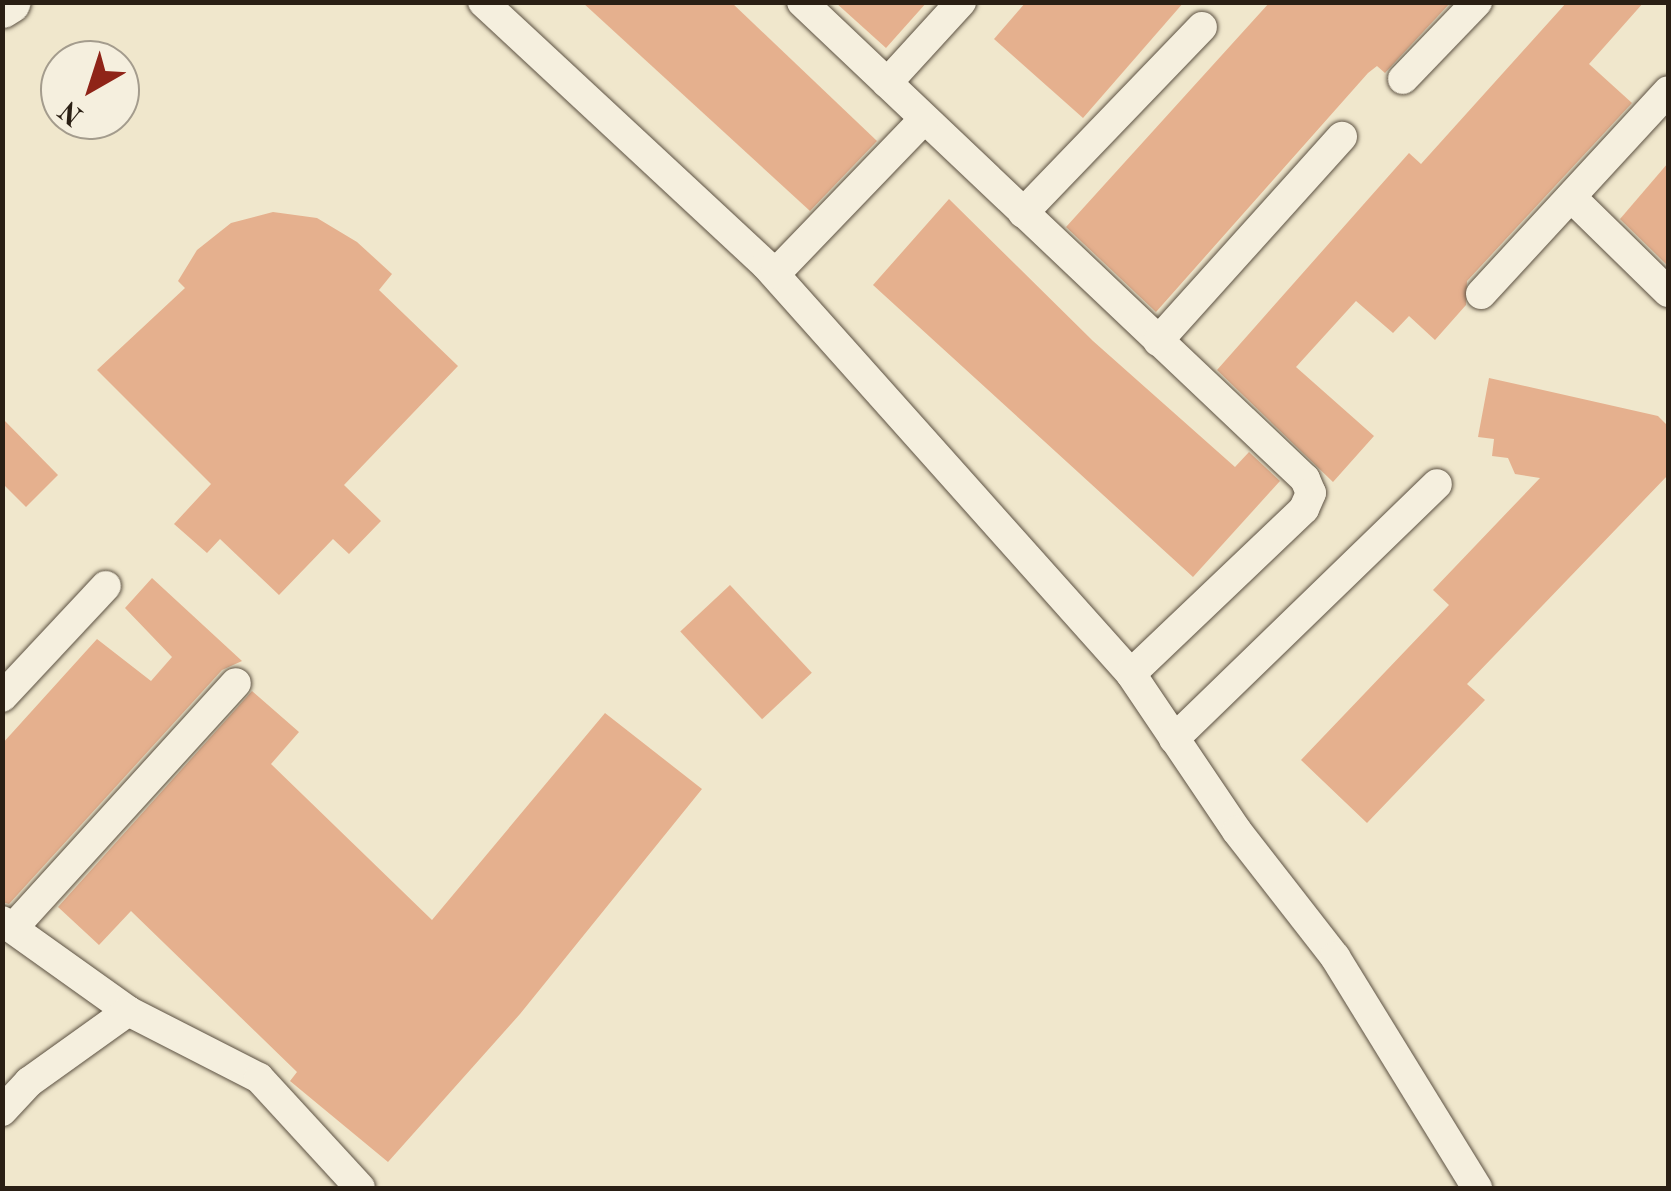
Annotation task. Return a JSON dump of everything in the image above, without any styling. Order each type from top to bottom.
[{"type":"street","points":[[2,7],[10,2]]},
{"type":"street","points":[[483,2],[775,274],[1131,674],[1174,739],[1335,957],[1477,1188]]},
{"type":"street","points":[[802,2],[1305,478],[1311,493],[1304,509],[1131,674]]},
{"type":"street","points":[[887,83],[961,2]]},
{"type":"street","points":[[1403,79],[1477,2]]},
{"type":"street","points":[[1024,213],[1202,27]]},
{"type":"street","points":[[1481,294],[1570,197],[1662,110]]},
{"type":"street","points":[[775,274],[924,118]]},
{"type":"street","points":[[1158,341],[1342,137]]},
{"type":"street","points":[[1570,197],[1668,292]]},
{"type":"street","points":[[1174,739],[1437,484]]},
{"type":"street","points":[[2,697],[106,586]]},
{"type":"street","points":[[236,682],[8,924],[128,1011],[259,1078],[360,1188]]},
{"type":"street","points":[[2,1110],[28,1082],[128,1011]]},
{"type":"building","points":[[582,2],[731,2],[877,141],[810,211]]},
{"type":"building","points":[[835,2],[927,2],[886,48]]},
{"type":"building","points":[[1026,2],[1184,2],[1083,118],[994,39]]},
{"type":"building","points":[[1270,2],[1451,2],[1385,73],[1377,66],[1368,73],[1156,312],[1066,227]]},
{"type":"building","points":[[1567,2],[1644,2],[1589,64],[1632,103],[1467,281],[1466,305],[1435,340],[1409,316],[1393,333],[1356,301],[1296,367],[1374,436],[1333,482],[1217,370],[1409,153],[1421,164]]},
{"type":"building","points":[[1668,163],[1668,266],[1620,219]]},
{"type":"building","points":[[949,199],[1093,341],[1235,467],[1249,452],[1280,481],[1193,577],[873,285]]},
{"type":"building","points":[[273,212],[317,218],[357,242],[392,274],[379,290],[458,366],[344,485],[381,521],[349,554],[333,539],[279,595],[220,539],[207,553],[174,524],[211,484],[97,370],[185,288],[178,281],[197,250],[231,223]]},
{"type":"building","points":[[1489,378],[1658,416],[1668,426],[1668,475],[1467,684],[1485,700],[1367,823],[1301,760],[1449,605],[1433,590],[1540,478],[1515,474],[1508,458],[1492,456],[1494,439],[1478,437]]},
{"type":"building","points":[[2,418],[58,475],[26,507],[2,483]]},
{"type":"building","points":[[152,578],[242,661],[222,670],[9,904],[2,902],[2,744],[97,639],[151,681],[172,657],[125,608]]},
{"type":"building","points":[[730,585],[812,673],[762,719],[680,631]]},
{"type":"building","points":[[252,691],[299,732],[271,764],[432,920],[605,713],[702,789],[520,1014],[388,1162],[290,1081],[297,1072],[131,911],[99,945],[58,907]]}]
